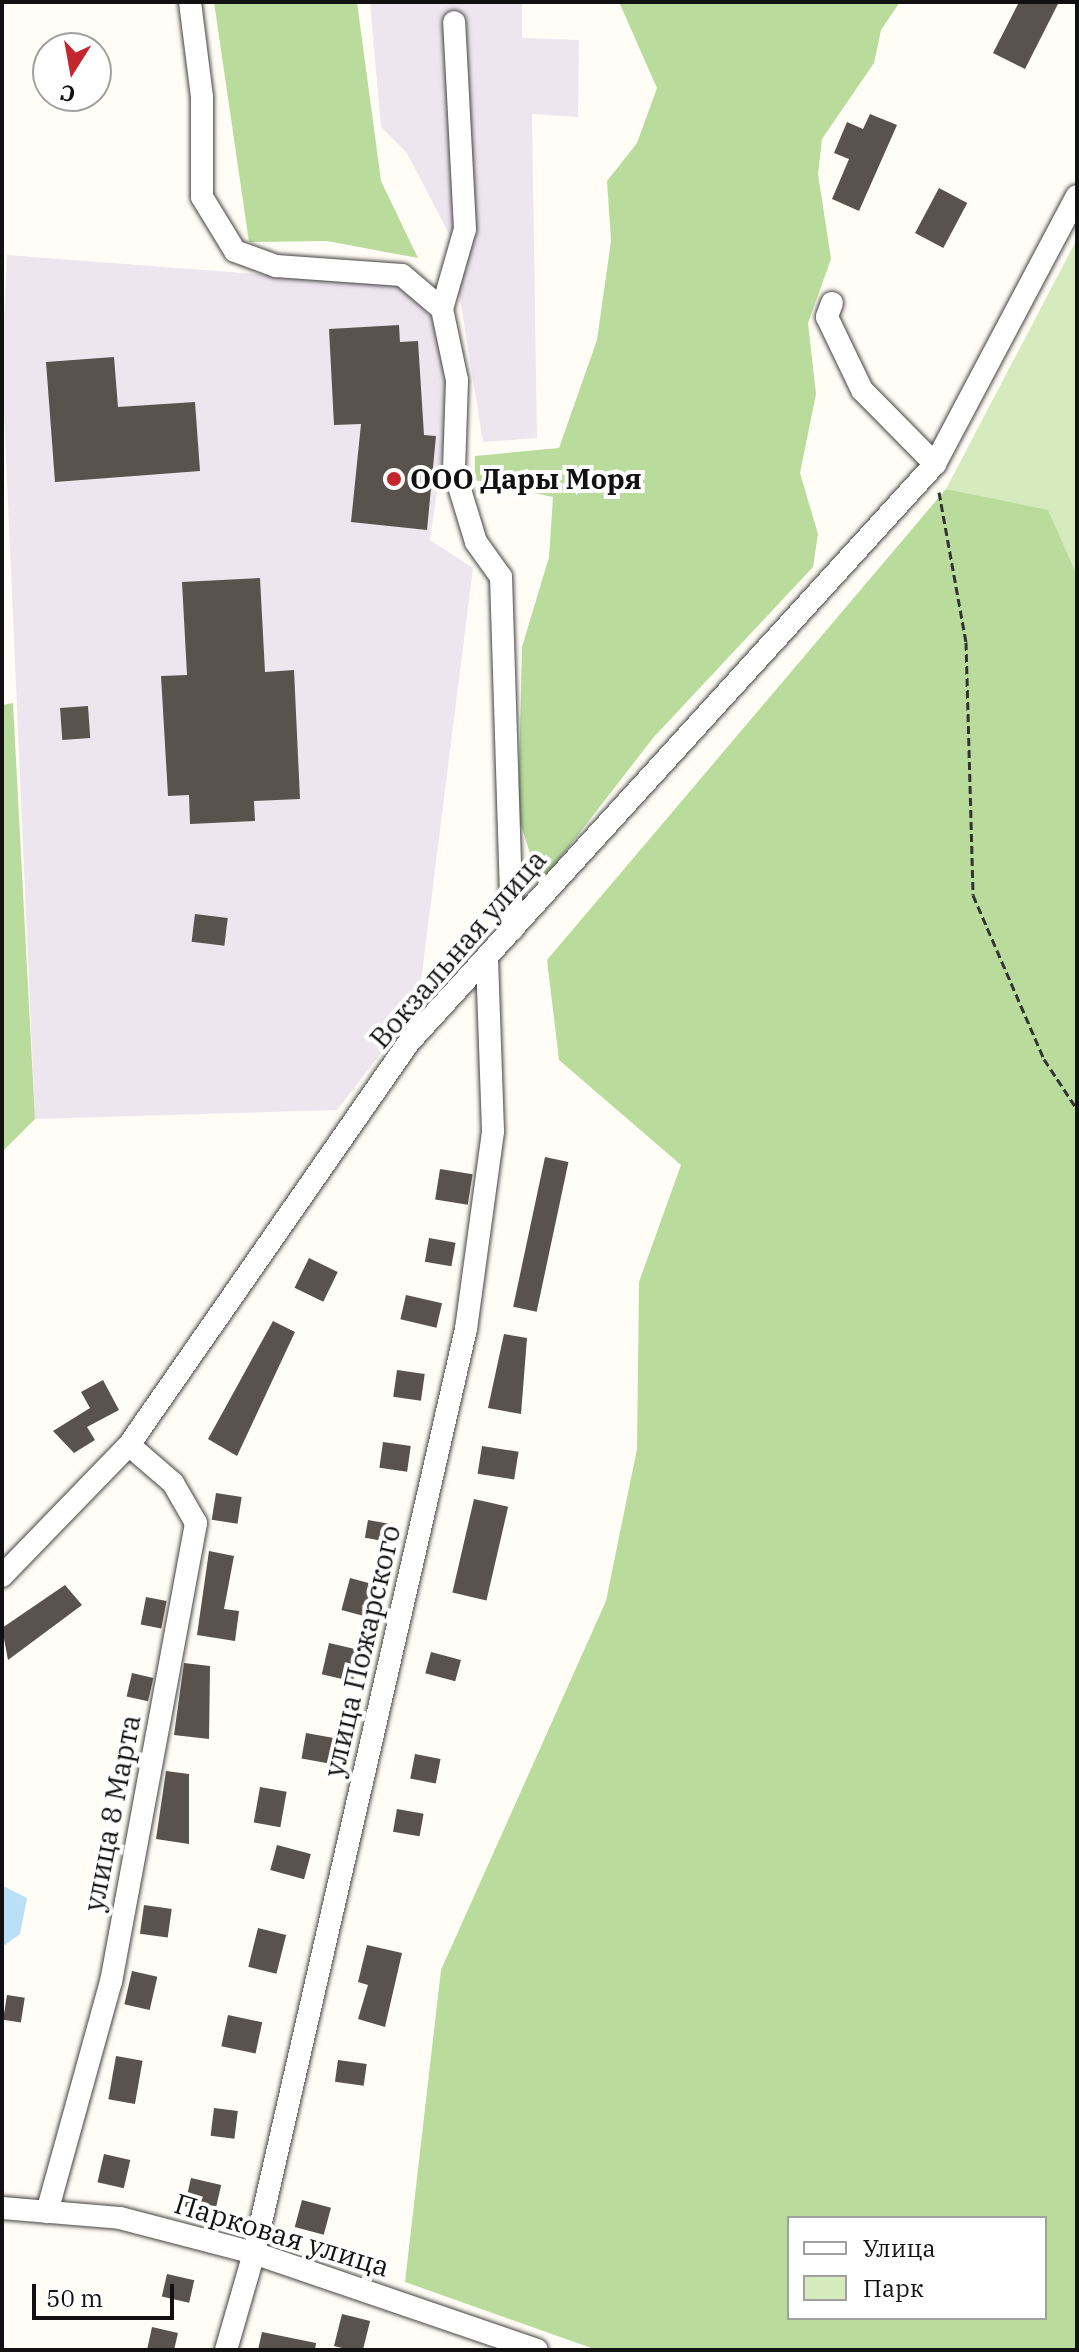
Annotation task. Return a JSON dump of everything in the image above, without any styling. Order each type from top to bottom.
[{"type":"street","points":[[190,2],[202,97],[202,197],[235,251],[276,266],[402,275],[442,309]]},
{"type":"street","points":[[454,22],[465,229],[442,309],[457,380],[454,470],[476,542],[501,577],[512,930]]},
{"type":"street","name":"Вокзальная улица","points":[[2,1576],[129,1445],[411,1040],[935,464],[1077,196]]},
{"type":"street","points":[[832,303],[827,317],[862,390],[935,464]]},
{"type":"street","name":"улица Пожарского","points":[[226,2350],[254,2253],[466,1329],[493,1131],[487,957]]},
{"type":"street","name":"улица 8 Марта","points":[[47,2212],[111,1982],[196,1523],[173,1483],[129,1445]]},
{"type":"street","name":"Парковая улица","points":[[2,2208],[120,2218],[254,2253],[537,2350]]},
{"type":"path","points":[[935,464],[966,642],[973,895],[1044,1059],[1077,1109]]},
{"type":"shaded area","points":[[370,2],[522,2],[522,38],[579,40],[578,117],[532,114],[537,438],[483,442],[450,236],[407,153],[381,127]]},
{"type":"shaded area","points":[[7,255],[401,285],[437,324],[452,386],[430,540],[473,568],[418,1005],[337,1110],[35,1119],[2,366]]},
{"type":"green space","points":[[214,2],[357,2],[381,181],[418,258],[327,241],[249,242]]},
{"type":"green space","points":[[619,2],[900,2],[881,30],[874,63],[822,139],[818,174],[831,259],[808,323],[816,394],[800,473],[818,534],[813,567],[653,738],[540,884],[518,816],[522,647],[549,557],[553,497],[475,480],[475,456],[559,448],[597,340],[611,241],[607,181],[637,143],[657,88]]},
{"type":"green space","points":[[1077,239],[1077,575],[1048,511],[946,489]]},
{"type":"green space","points":[[946,489],[1048,510],[1077,575],[1077,2350],[597,2350],[405,2282],[441,1970],[606,1601],[637,1449],[639,1282],[681,1165],[559,1060],[547,960]]},
{"type":"green space","points":[[13,703],[35,1119],[2,1152],[2,705]]},
{"type":"water","points":[[3,1886],[27,1898],[20,1934],[2,1947]]},
{"type":"building","points":[[1019,2],[1059,2],[1025,69],[993,53]]},
{"type":"building","points":[[870,114],[897,125],[859,211],[832,199],[849,159],[834,153],[847,122],[863,129]]},
{"type":"building","points":[[939,188],[967,203],[943,248],[915,233]]},
{"type":"building","points":[[399,325],[400,342],[418,341],[424,435],[436,436],[427,530],[351,522],[361,424],[334,425],[329,329]]},
{"type":"building","points":[[114,357],[118,407],[195,402],[200,471],[55,482],[46,362]]},
{"type":"building","points":[[260,578],[265,672],[294,670],[300,799],[254,801],[255,821],[190,824],[189,795],[168,796],[161,676],[187,675],[182,582]]},
{"type":"building","points":[[88,706],[90,738],[62,740],[60,708]]},
{"type":"building","points":[[195,914],[228,918],[224,946],[192,942]]},
{"type":"building","points":[[545,1157],[568,1162],[537,1312],[513,1307]]},
{"type":"building","points":[[440,1169],[473,1174],[468,1205],[435,1200]]},
{"type":"building","points":[[429,1238],[456,1243],[451,1266],[425,1262]]},
{"type":"building","points":[[309,1258],[338,1272],[323,1302],[295,1288]]},
{"type":"building","points":[[406,1295],[442,1303],[436,1328],[400,1319]]},
{"type":"building","points":[[273,1321],[295,1332],[237,1456],[208,1439]]},
{"type":"building","points":[[504,1334],[527,1338],[521,1414],[488,1408]]},
{"type":"building","points":[[397,1370],[425,1374],[421,1401],[393,1397]]},
{"type":"building","points":[[103,1380],[119,1410],[87,1427],[95,1440],[74,1453],[53,1431],[90,1408],[81,1392]]},
{"type":"building","points":[[383,1442],[411,1446],[407,1472],[379,1468]]},
{"type":"building","points":[[482,1446],[519,1452],[514,1479],[478,1474]]},
{"type":"building","points":[[216,1493],[242,1497],[237,1524],[212,1520]]},
{"type":"building","points":[[474,1499],[508,1507],[487,1600],[452,1593]]},
{"type":"building","points":[[368,1520],[391,1524],[388,1542],[365,1538]]},
{"type":"building","points":[[209,1551],[234,1556],[224,1609],[239,1611],[235,1641],[197,1635]]},
{"type":"building","points":[[350,1578],[380,1586],[371,1618],[341,1610]]},
{"type":"building","points":[[65,1585],[82,1605],[8,1660],[2,1628]]},
{"type":"building","points":[[146,1597],[167,1601],[161,1628],[141,1624]]},
{"type":"building","points":[[329,1643],[360,1650],[353,1681],[322,1674]]},
{"type":"building","points":[[431,1652],[461,1660],[455,1681],[425,1673]]},
{"type":"building","points":[[184,1663],[210,1666],[209,1739],[174,1735]]},
{"type":"building","points":[[132,1673],[153,1678],[148,1701],[127,1696]]},
{"type":"building","points":[[306,1733],[339,1739],[335,1765],[301,1759]]},
{"type":"building","points":[[415,1754],[441,1759],[436,1784],[410,1779]]},
{"type":"building","points":[[166,1771],[189,1774],[189,1844],[156,1839]]},
{"type":"building","points":[[260,1787],[287,1792],[280,1827],[254,1822]]},
{"type":"building","points":[[397,1809],[424,1814],[420,1836],[393,1832]]},
{"type":"building","points":[[277,1845],[311,1854],[304,1879],[270,1870]]},
{"type":"building","points":[[144,1905],[172,1909],[168,1938],[140,1934]]},
{"type":"building","points":[[258,1928],[286,1935],[276,1974],[248,1967]]},
{"type":"building","points":[[367,1945],[402,1953],[385,2027],[358,2019],[368,1985],[358,1982]]},
{"type":"building","points":[[132,1971],[157,1977],[150,2010],[124,2004]]},
{"type":"building","points":[[7,1995],[25,1998],[21,2023],[3,2020]]},
{"type":"building","points":[[228,2015],[262,2022],[256,2054],[221,2046]]},
{"type":"building","points":[[116,2056],[143,2061],[135,2104],[108,2099]]},
{"type":"building","points":[[338,2060],[367,2064],[364,2086],[335,2082]]},
{"type":"building","points":[[214,2108],[238,2111],[234,2139],[211,2136]]},
{"type":"building","points":[[104,2154],[130,2160],[124,2188],[97,2182]]},
{"type":"building","points":[[191,2178],[221,2185],[215,2213],[184,2206]]},
{"type":"building","points":[[302,2200],[331,2208],[324,2235],[295,2227]]},
{"type":"building","points":[[167,2274],[194,2280],[189,2303],[162,2296]]},
{"type":"building","points":[[342,2314],[370,2321],[363,2350],[334,2346]]},
{"type":"building","points":[[152,2327],[178,2333],[174,2350],[147,2350]]},
{"type":"building","points":[[262,2332],[316,2343],[315,2350],[258,2350]]},
{"type":"place","name":"ООО Дары Моря","points":[[394,479]]}]
